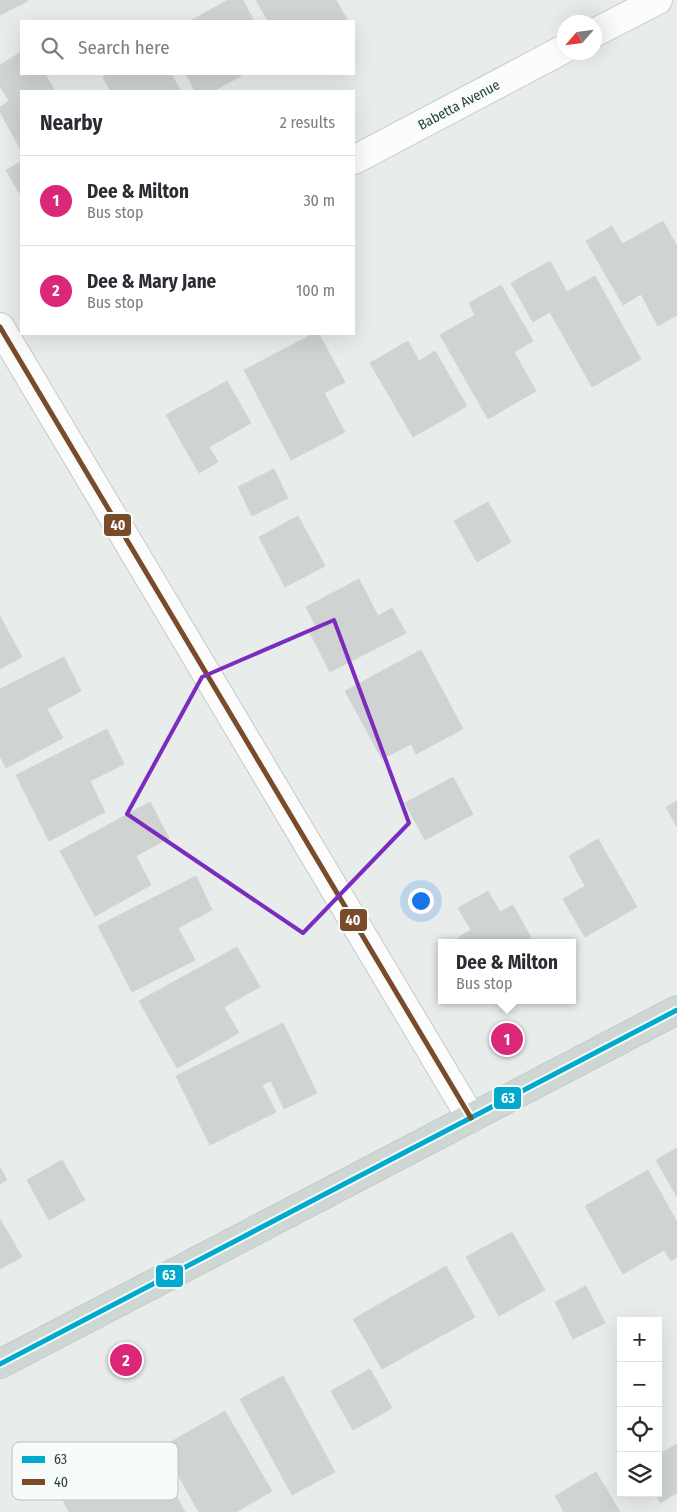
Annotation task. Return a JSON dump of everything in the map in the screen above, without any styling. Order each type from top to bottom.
[{"type":"main road","points":[[0,1364],[677,1010]]},
{"type":"street","points":[[602,29],[658,0]]},
{"type":"street","name":"Babetta Avenue","points":[[355,159],[557,53]]},
{"type":"street","points":[[12,334],[471,1118]]},
{"type":"highlighted area","points":[[334,620],[409,823],[303,933],[127,814],[202,677]]},
{"type":"building","points":[[0,0],[27,0],[28,1],[0,15]]},
{"type":"building","points":[[228,0],[243,0],[253,20],[192,20]]},
{"type":"building","points":[[256,0],[336,0],[347,20],[267,20]]},
{"type":"building","points":[[20,53],[20,75],[46,75],[54,90],[20,90],[20,148],[0,112],[0,107],[9,101],[0,86],[0,65]]},
{"type":"building","points":[[106,75],[172,75],[180,90],[110,90],[103,77]]},
{"type":"building","points":[[187,75],[241,76],[215,90],[194,90]]},
{"type":"building","points":[[20,163],[20,194],[6,170]]},
{"type":"building","points":[[663,221],[677,246],[677,315],[658,326],[641,294],[623,305],[586,241],[612,226],[622,244]]},
{"type":"building","points":[[550,261],[567,292],[595,276],[641,359],[592,387],[550,312],[533,322],[511,283]]},
{"type":"building","points":[[501,285],[533,341],[514,352],[536,391],[488,419],[440,335],[475,315],[469,303]]},
{"type":"building","points":[[311,335],[320,335],[345,382],[324,393],[345,432],[291,460],[244,370]]},
{"type":"building","points":[[408,341],[419,361],[435,351],[467,406],[413,437],[370,363]]},
{"type":"building","points":[[227,381],[251,423],[209,447],[218,462],[199,473],[166,415]]},
{"type":"building","points":[[274,469],[288,498],[252,516],[238,487]]},
{"type":"building","points":[[488,502],[511,542],[477,562],[454,521]]},
{"type":"building","points":[[298,516],[325,566],[285,587],[259,537]]},
{"type":"building","points":[[359,579],[378,616],[392,608],[406,633],[330,672],[309,631],[316,627],[306,607]]},
{"type":"building","points":[[0,616],[22,657],[0,669]]},
{"type":"building","points":[[421,650],[463,729],[416,754],[411,744],[382,759],[345,691]]},
{"type":"building","points":[[64,657],[81,691],[47,709],[63,738],[6,768],[0,756],[0,689]]},
{"type":"building","points":[[107,729],[124,764],[90,781],[105,812],[49,841],[16,775]]},
{"type":"building","points":[[453,777],[473,814],[425,840],[405,803]]},
{"type":"building","points":[[677,801],[677,827],[666,807]]},
{"type":"building","points":[[150,802],[169,838],[136,856],[151,885],[95,916],[60,851]]},
{"type":"building","points":[[598,839],[637,907],[585,937],[563,899],[585,886],[569,856]]},
{"type":"building","points":[[196,876],[212,910],[178,928],[195,960],[132,992],[98,926]]},
{"type":"building","points":[[488,891],[500,912],[513,905],[532,939],[460,939],[459,937],[471,930],[458,908]]},
{"type":"building","points":[[237,947],[260,987],[224,1007],[239,1033],[177,1068],[139,1001]]},
{"type":"building","points":[[283,1023],[317,1093],[284,1109],[271,1081],[262,1085],[276,1112],[210,1145],[176,1076]]},
{"type":"building","points":[[677,1148],[677,1197],[656,1160]]},
{"type":"building","points":[[62,1160],[85,1200],[49,1220],[27,1180]]},
{"type":"building","points":[[0,1167],[7,1180],[0,1184]]},
{"type":"building","points":[[648,1170],[677,1222],[677,1257],[671,1261],[664,1250],[623,1274],[585,1206]]},
{"type":"building","points":[[0,1219],[22,1257],[0,1269]]},
{"type":"building","points":[[512,1232],[545,1290],[499,1316],[466,1257]]},
{"type":"building","points":[[446,1266],[475,1317],[382,1369],[353,1319]]},
{"type":"building","points":[[586,1286],[605,1323],[573,1339],[555,1302]]},
{"type":"building","points":[[370,1369],[392,1408],[353,1430],[331,1391]]},
{"type":"building","points":[[283,1376],[335,1472],[292,1495],[240,1399]]},
{"type":"building","points":[[225,1411],[272,1491],[236,1512],[199,1512],[178,1475],[178,1442],[171,1442]]},
{"type":"building","points":[[677,1444],[677,1493],[660,1503],[657,1497],[662,1497],[662,1453]]},
{"type":"building","points":[[596,1472],[620,1512],[564,1512],[555,1496]]},
{"type":"building","points":[[178,1499],[185,1512],[69,1512],[63,1500]]},
{"type":"transit line","name":"40","points":[[0,327],[471,1118]]},
{"type":"transit line","name":"63","points":[[0,1364],[677,1010]]},
{"type":"place","name":"Dee & Milton","points":[[507,1039]]},
{"type":"place","name":"Dee & Mary Jane","points":[[126,1360]]}]
